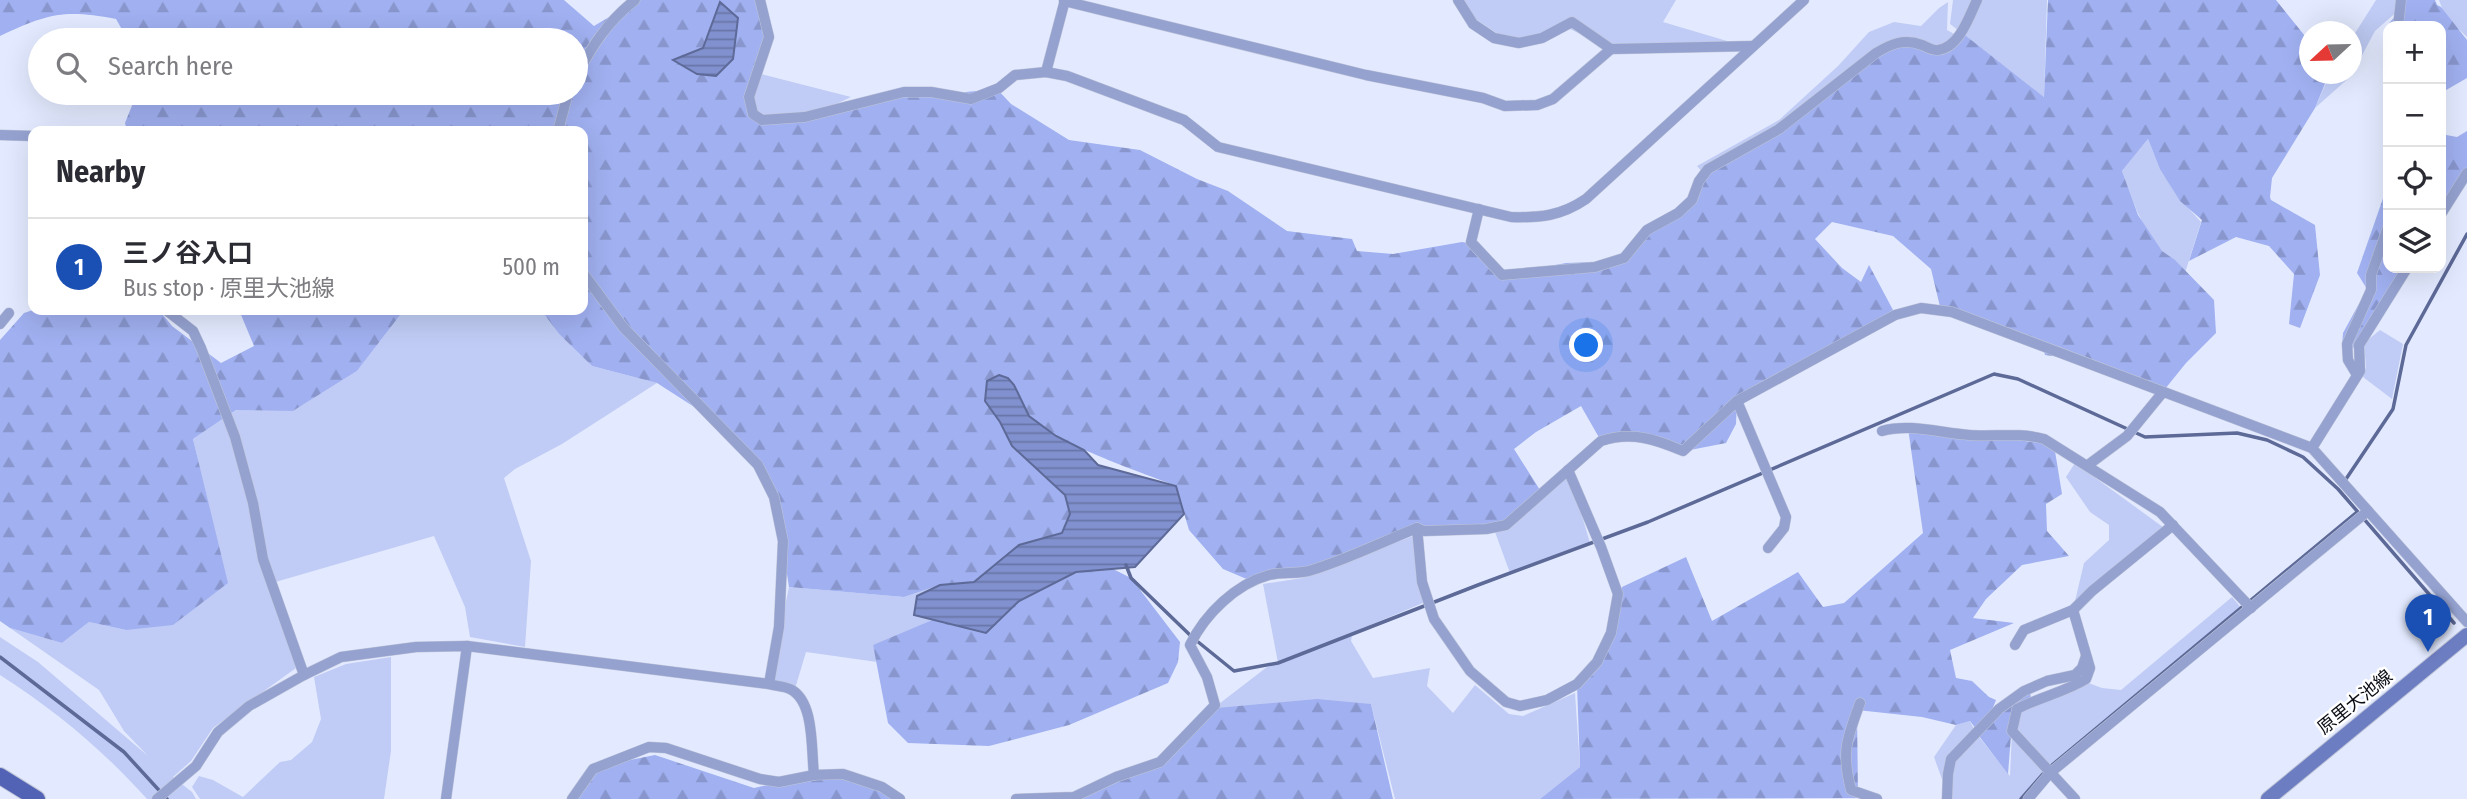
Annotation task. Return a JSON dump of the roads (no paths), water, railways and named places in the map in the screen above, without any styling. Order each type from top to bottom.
[{"type":"main road","name":"原里大池線","points":[[2269,799],[2467,635]]},
{"type":"main road","points":[[0,776],[37,799]]},
{"type":"street","points":[[588,53],[618,13],[635,0]]},
{"type":"street","points":[[760,0],[769,37],[750,97],[753,114],[762,120],[813,115],[904,92],[931,92],[971,99],[999,88],[1015,75],[1046,72],[1067,76],[1184,120],[1218,147],[1511,217],[1538,218],[1572,209],[1586,199],[1804,0]]},
{"type":"street","points":[[1046,72],[1064,0],[1366,75],[1483,98],[1504,106],[1537,105],[1553,99],[1611,49]]},
{"type":"street","points":[[1458,0],[1473,24],[1494,38],[1519,43],[1542,38],[1572,22],[1611,49],[1753,46]]},
{"type":"street","points":[[1479,209],[1471,242],[1502,275],[1595,267],[1624,258],[1647,230],[1678,213],[1692,200],[1699,181],[1708,169],[1779,129],[1891,44],[1905,41],[1936,51],[1949,45],[1961,32],[1977,0]]},
{"type":"street","points":[[2399,21],[2401,0]]},
{"type":"street","points":[[559,126],[565,105]]},
{"type":"street","points":[[0,135],[28,136]]},
{"type":"street","points":[[2444,210],[2467,173]]},
{"type":"street","points":[[2357,376],[2348,360],[2347,344],[2371,290],[2371,275],[2383,240]]},
{"type":"street","points":[[2312,448],[2360,371],[2359,345],[2404,273]]},
{"type":"street","points":[[588,280],[623,327],[758,465],[774,497],[783,541],[779,627],[769,684]]},
{"type":"street","points":[[1016,799],[1074,797],[1116,776],[1160,762],[1215,705],[1207,677],[1190,645],[1193,638],[1227,596],[1247,584],[1269,575],[1310,571],[1418,528],[1424,531],[1486,529],[1506,525],[1601,441],[1620,435],[1659,441],[1684,451],[1737,401],[1895,315],[1921,308],[1952,312],[2312,448],[2467,622]]},
{"type":"street","points":[[0,324],[9,313]]},
{"type":"street","points":[[172,315],[193,331],[234,437],[253,503],[263,559],[303,675]]},
{"type":"street","points":[[2088,465],[2131,431],[2163,392]]},
{"type":"street","points":[[1737,401],[1786,517],[1784,528],[1768,548]]},
{"type":"street","points":[[1882,431],[1908,428],[1972,435],[2025,434],[2044,439],[2160,512],[2250,608]]},
{"type":"street","points":[[1418,528],[1422,582],[1434,619],[1470,671],[1506,702],[1520,706],[1547,699],[1577,684],[1597,662],[1611,633],[1618,594],[1568,470]]},
{"type":"street","points":[[2028,799],[2050,773],[2368,511]]},
{"type":"street","points":[[2015,645],[2024,630],[2073,610],[2173,525]]},
{"type":"street","points":[[2073,610],[2090,668],[2084,680],[2017,709],[2012,731],[2075,799]]},
{"type":"street","points":[[446,799],[467,646]]},
{"type":"street","points":[[157,799],[196,766],[218,733],[249,706],[341,657],[416,647],[467,646],[769,684],[789,689],[802,697],[807,707],[814,775]]},
{"type":"street","points":[[1947,799],[1951,759],[1999,709],[2024,691],[2047,681],[2075,675],[2082,668],[2086,656]]},
{"type":"street","points":[[1860,703],[1846,741],[1846,771],[1852,790],[1877,799]]},
{"type":"street","points":[[572,799],[593,769],[649,747],[666,748],[760,779],[779,782],[814,775],[844,774],[882,787],[900,799]]},
{"type":"waterway","points":[[2344,482],[2393,409],[2406,345],[2467,234]]},
{"type":"waterway","points":[[1126,565],[1131,578],[1192,637],[1234,671],[1278,663],[1648,522],[1994,374],[2018,379],[2145,437],[2237,433],[2267,440],[2303,457],[2338,489],[2454,623]]},
{"type":"waterway","points":[[2251,600],[2357,512]]},
{"type":"waterway","points":[[2051,766],[2242,607]]},
{"type":"waterway","points":[[0,657],[124,752],[167,799]]},
{"type":"waterway","points":[[2021,799],[2043,774]]},
{"type":"place","name":"三ノ谷入口","points":[[2428,652]]}]
